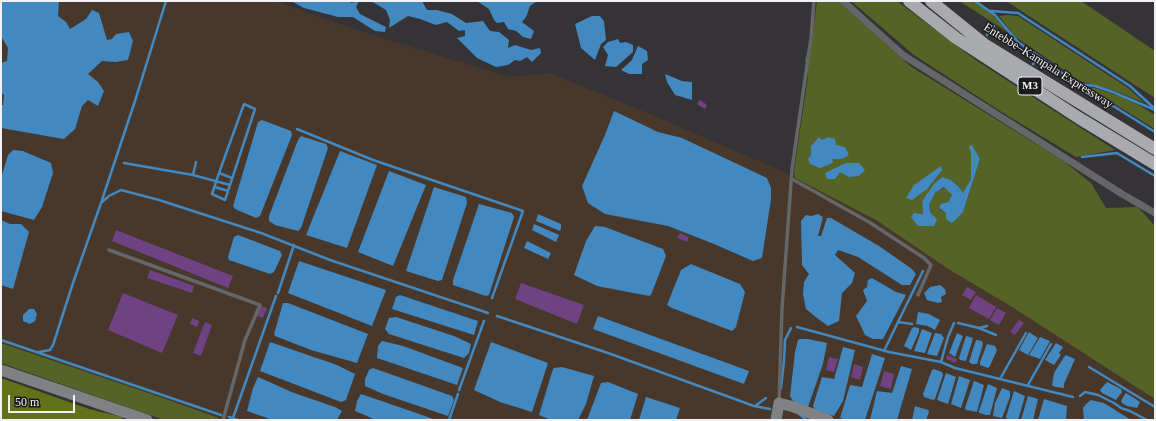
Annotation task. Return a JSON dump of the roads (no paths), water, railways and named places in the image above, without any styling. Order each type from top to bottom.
[{"type":"highway","name":"M3","points":[[909,1],[962,42],[1079,118],[1155,164]]},
{"type":"highway","name":"Entebbe–Kampala Expressway","points":[[931,1],[984,44],[1155,149]]},
{"type":"street","points":[[843,1],[903,55],[1122,194],[1155,212]]},
{"type":"street","points":[[1,370],[127,417],[147,420]]},
{"type":"street","points":[[776,420],[779,403],[828,420]]},
{"type":"lane","points":[[779,403],[782,309],[792,178],[811,38],[814,1]]},
{"type":"lane","points":[[792,178],[870,222],[932,265],[918,295]]},
{"type":"lane","points":[[109,250],[260,304],[245,340],[223,420]]},
{"type":"water","points":[[1,1],[59,1],[58,16],[66,22],[70,29],[86,19],[92,10],[99,13],[107,40],[112,39],[116,34],[129,32],[133,41],[128,60],[116,62],[102,61],[88,74],[98,82],[104,91],[98,106],[88,100],[82,106],[75,129],[64,139],[1,128],[1,105],[3,105],[4,95],[1,92],[1,63],[7,61],[8,48],[1,36]]},
{"type":"water","points":[[291,1],[350,1],[351,3],[359,1],[356,7],[360,14],[386,27],[385,32],[375,31],[353,17],[338,17],[304,8]]},
{"type":"water","points":[[371,1],[422,1],[427,10],[437,10],[452,14],[466,23],[483,21],[490,31],[499,32],[509,40],[508,48],[515,45],[531,50],[540,48],[541,53],[532,62],[527,57],[520,61],[515,60],[508,65],[496,67],[477,58],[457,38],[465,36],[465,30],[459,31],[447,22],[436,25],[408,16],[389,28],[390,20],[386,10]]},
{"type":"water","points":[[477,1],[537,1],[530,6],[526,17],[522,22],[534,31],[531,39],[523,37],[516,31],[508,29],[504,22],[497,23],[489,9]]},
{"type":"water","points":[[592,16],[600,16],[604,21],[606,40],[601,44],[595,60],[581,48],[575,24]]},
{"type":"water","points":[[618,39],[620,43],[626,42],[633,45],[633,52],[616,67],[605,66],[608,55],[603,47],[608,42]]},
{"type":"water","points":[[638,46],[647,51],[648,60],[642,64],[642,74],[629,74],[621,70],[632,60]]},
{"type":"water","points":[[665,74],[682,81],[692,82],[692,100],[675,95],[667,82]]},
{"type":"water","points":[[614,111],[658,132],[682,138],[767,178],[771,188],[771,199],[762,258],[753,261],[668,226],[605,214],[588,203],[582,186]]},
{"type":"water","points":[[262,120],[291,131],[292,135],[260,216],[256,218],[235,209],[233,206],[258,122]]},
{"type":"water","points":[[301,136],[326,144],[328,148],[301,228],[298,231],[275,225],[269,221],[269,216],[298,140]]},
{"type":"water","points":[[819,137],[822,140],[828,137],[835,139],[836,145],[845,147],[849,155],[842,159],[832,159],[833,163],[820,168],[810,164],[808,159],[811,155],[811,146]]},
{"type":"water","points":[[972,145],[980,159],[963,212],[952,223],[946,219],[946,213],[939,208],[941,204],[948,202],[952,195],[944,187],[935,193],[929,205],[930,212],[937,219],[934,226],[918,226],[911,217],[914,213],[923,214],[922,201],[934,184],[942,177],[951,180],[963,193],[971,179],[971,153],[969,146]]},
{"type":"water","points":[[13,150],[23,151],[51,163],[53,173],[42,207],[34,220],[1,211],[1,178],[8,155]]},
{"type":"water","points":[[340,151],[377,165],[347,248],[306,235]]},
{"type":"water","points":[[846,163],[859,163],[865,170],[859,176],[849,177],[840,172],[835,179],[827,179],[825,173]]},
{"type":"water","points":[[941,166],[942,170],[927,189],[912,200],[906,198],[914,185]]},
{"type":"water","points":[[389,171],[426,185],[393,266],[358,252]]},
{"type":"water","points":[[434,187],[466,197],[467,203],[442,280],[438,281],[406,271]]},
{"type":"water","points":[[479,204],[512,213],[514,217],[489,295],[486,296],[453,285],[453,280]]},
{"type":"water","points":[[538,214],[561,224],[560,231],[536,221]]},
{"type":"water","points":[[818,214],[823,217],[818,236],[821,236],[827,218],[831,218],[879,246],[912,269],[916,274],[910,285],[902,285],[858,257],[838,250],[835,255],[855,273],[852,283],[842,293],[839,321],[828,326],[817,318],[806,309],[803,294],[804,282],[809,274],[802,265],[801,221],[806,215],[811,216]]},
{"type":"water","points":[[1,220],[10,224],[21,224],[29,232],[13,289],[1,285]]},
{"type":"water","points":[[534,224],[559,235],[556,242],[532,230]]},
{"type":"water","points":[[595,226],[605,227],[663,249],[666,256],[651,295],[649,296],[597,286],[574,275],[586,241]]},
{"type":"water","points":[[238,235],[280,251],[282,255],[274,272],[270,274],[229,260],[228,257],[234,237]]},
{"type":"water","points":[[527,241],[551,253],[548,259],[524,248]]},
{"type":"water","points":[[299,261],[386,290],[372,326],[288,293]]},
{"type":"water","points":[[691,264],[740,284],[745,292],[736,327],[732,331],[667,305],[681,270]]},
{"type":"water","points":[[872,278],[896,292],[906,295],[883,339],[873,339],[865,335],[856,316],[867,301],[863,290],[867,287],[868,280]]},
{"type":"water","points":[[940,285],[945,289],[946,294],[941,297],[942,302],[938,303],[927,300],[924,293],[930,287]]},
{"type":"water","points":[[400,295],[478,321],[474,335],[392,309],[396,297]]},
{"type":"water","points":[[283,303],[288,303],[368,334],[357,363],[311,350],[275,336],[274,334]]},
{"type":"water","points":[[29,309],[34,309],[37,314],[35,321],[30,324],[23,321],[23,315]]},
{"type":"water","points":[[918,312],[929,314],[940,320],[935,330],[928,326],[916,324]]},
{"type":"water","points":[[598,316],[749,371],[744,384],[593,329]]},
{"type":"water","points":[[396,317],[454,336],[471,344],[469,353],[464,358],[389,334],[385,329],[389,318]]},
{"type":"water","points":[[912,328],[919,328],[919,332],[911,350],[904,346]]},
{"type":"water","points":[[922,329],[932,333],[925,353],[914,351]]},
{"type":"water","points":[[1029,332],[1038,338],[1028,355],[1019,350]]},
{"type":"water","points":[[935,333],[941,334],[944,338],[937,356],[927,354]]},
{"type":"water","points":[[957,333],[963,336],[955,357],[949,353]]},
{"type":"water","points":[[966,336],[973,338],[966,361],[960,360],[959,358]]},
{"type":"water","points":[[1040,337],[1050,341],[1040,359],[1029,355]]},
{"type":"water","points":[[800,339],[827,343],[823,364],[808,407],[793,401],[790,396],[795,352],[798,340]]},
{"type":"water","points":[[976,340],[982,341],[983,344],[977,364],[972,364],[969,362]]},
{"type":"water","points":[[382,341],[403,346],[463,368],[457,385],[377,358],[378,346]]},
{"type":"water","points":[[270,342],[337,365],[355,374],[346,400],[341,402],[260,371]]},
{"type":"water","points":[[491,342],[548,363],[532,412],[500,402],[474,390]]},
{"type":"water","points":[[1056,343],[1063,347],[1059,353],[1061,355],[1054,365],[1045,360]]},
{"type":"water","points":[[987,344],[995,346],[997,350],[988,368],[980,365]]},
{"type":"water","points":[[843,347],[855,350],[843,401],[834,416],[815,410],[813,406],[822,377],[834,379]]},
{"type":"water","points":[[872,354],[885,358],[865,420],[848,420],[840,418],[850,385],[862,387]]},
{"type":"water","points":[[1066,355],[1075,359],[1064,384],[1064,388],[1055,387],[1052,385],[1054,373]]},
{"type":"water","points":[[901,366],[912,369],[897,420],[870,420],[877,391],[892,393]]},
{"type":"water","points":[[562,367],[594,376],[586,404],[578,420],[551,420],[539,415],[552,372],[554,368]]},
{"type":"water","points":[[373,368],[452,396],[454,400],[448,416],[383,394],[365,386],[365,379],[369,370]]},
{"type":"water","points":[[934,369],[942,372],[943,375],[935,399],[933,400],[924,397],[923,394],[932,370]]},
{"type":"water","points":[[946,373],[956,377],[948,404],[937,400]]},
{"type":"water","points":[[959,376],[970,380],[961,408],[951,404]]},
{"type":"water","points":[[258,377],[294,393],[335,407],[342,411],[337,420],[273,420],[247,411],[253,388]]},
{"type":"water","points":[[974,381],[984,385],[977,412],[966,410],[965,408]]},
{"type":"water","points":[[608,382],[638,394],[630,420],[587,420],[601,383]]},
{"type":"water","points":[[1107,382],[1121,389],[1122,392],[1116,400],[1102,393],[1100,390]]},
{"type":"water","points":[[988,384],[997,388],[990,415],[986,415],[979,413],[979,411]]},
{"type":"water","points":[[1002,388],[1010,391],[1010,397],[1002,418],[993,416],[995,403]]},
{"type":"water","points":[[1014,391],[1025,396],[1018,420],[1008,420],[1006,417]]},
{"type":"water","points":[[1126,393],[1140,402],[1137,408],[1127,406],[1122,403],[1121,401]]},
{"type":"water","points":[[361,394],[436,420],[376,420],[355,411],[357,401]]},
{"type":"water","points":[[1028,396],[1038,399],[1033,420],[1021,420]]},
{"type":"water","points":[[646,397],[680,408],[676,420],[639,420]]},
{"type":"water","points":[[1044,399],[1067,406],[1066,420],[1038,420]]},
{"type":"water","points":[[1091,400],[1104,403],[1131,420],[1084,420],[1083,408]]},
{"type":"water","points":[[915,406],[928,410],[929,412],[926,420],[912,420]]},
{"type":"waterway","points":[[101,203],[166,1]]},
{"type":"waterway","points":[[975,1],[995,15],[1018,42],[1081,86],[1155,132]]},
{"type":"waterway","points":[[991,11],[1018,13],[1130,86],[1155,109]]},
{"type":"waterway","points":[[987,35],[994,26]]},
{"type":"waterway","points":[[1033,64],[1038,59]]},
{"type":"waterway","points":[[1079,84],[1095,86],[1113,92],[1155,110]]},
{"type":"waterway","points":[[219,173],[212,194],[225,200],[255,109],[244,104],[219,173],[232,178]]},
{"type":"waterway","points":[[297,129],[373,160],[523,211],[492,298]]},
{"type":"waterway","points":[[1082,157],[1117,153],[1155,176]]},
{"type":"waterway","points":[[193,175],[196,162]]},
{"type":"waterway","points":[[124,163],[193,175],[230,185]]},
{"type":"waterway","points":[[215,187],[228,191]]},
{"type":"waterway","points":[[39,352],[50,350],[53,345],[101,203],[109,196],[121,190],[159,200],[261,233],[330,260],[488,313]]},
{"type":"waterway","points":[[278,293],[294,245]]},
{"type":"waterway","points":[[898,322],[923,271]]},
{"type":"waterway","points":[[233,418],[276,296]]},
{"type":"waterway","points":[[497,316],[608,353],[754,406],[770,409]]},
{"type":"waterway","points":[[459,390],[484,321]]},
{"type":"waterway","points":[[884,351],[898,322],[912,324]]},
{"type":"waterway","points":[[941,362],[948,337],[954,323]]},
{"type":"waterway","points":[[958,323],[979,328],[996,335]]},
{"type":"waterway","points":[[979,328],[987,326]]},
{"type":"waterway","points":[[797,327],[889,352],[941,362],[955,368],[1073,397]]},
{"type":"waterway","points":[[781,388],[785,340],[791,328]]},
{"type":"waterway","points":[[1000,379],[1026,333]]},
{"type":"waterway","points":[[1,340],[221,415]]},
{"type":"waterway","points":[[1028,385],[1051,344]]},
{"type":"waterway","points":[[1089,367],[1155,407]]},
{"type":"waterway","points":[[1080,396],[1085,392],[1098,395],[1147,420]]},
{"type":"waterway","points":[[449,420],[458,394]]},
{"type":"waterway","points":[[755,406],[766,398]]},
{"type":"waterway","points":[[799,414],[807,420]]},
{"type":"waterway","points":[[229,417],[238,420]]}]
